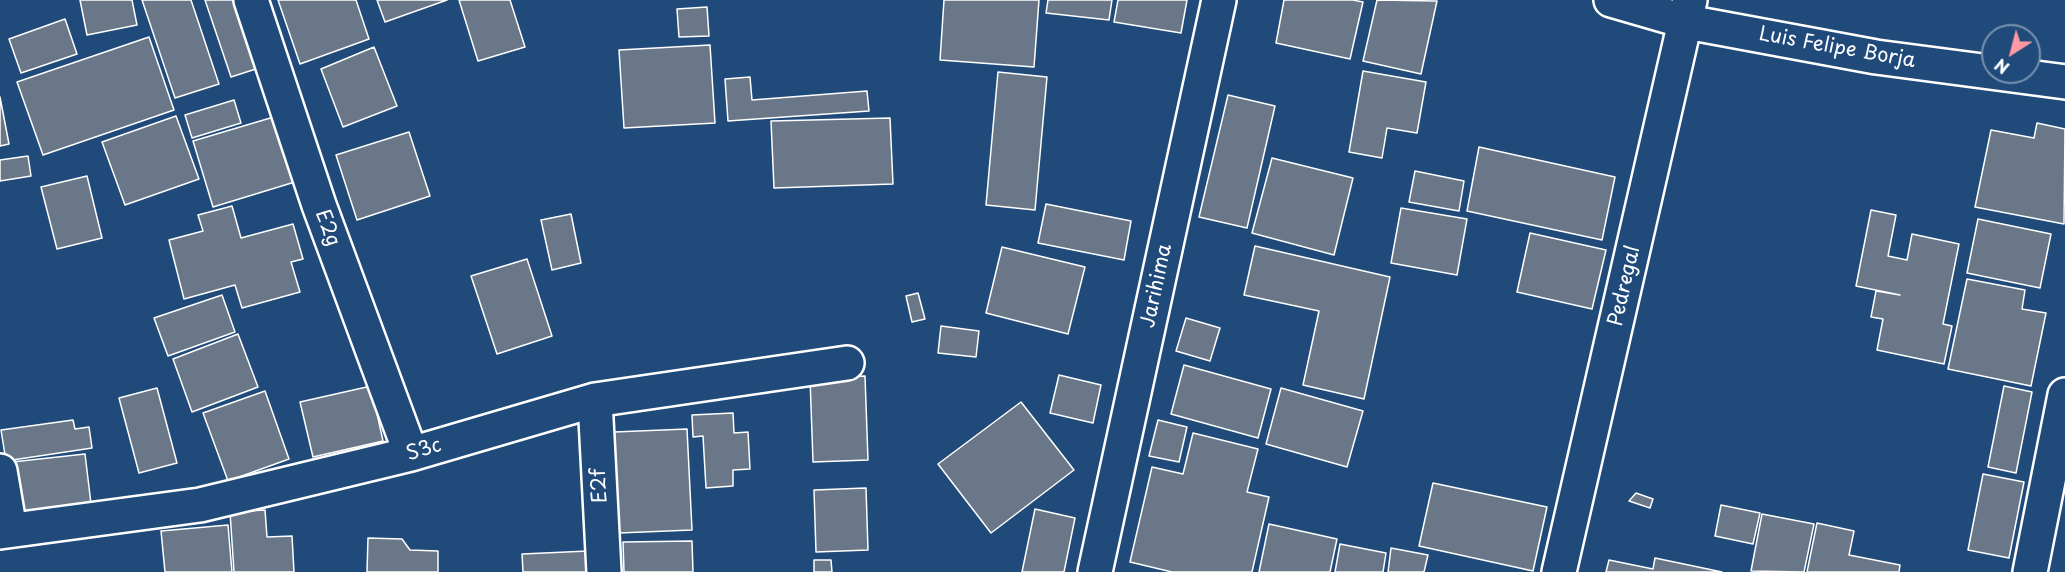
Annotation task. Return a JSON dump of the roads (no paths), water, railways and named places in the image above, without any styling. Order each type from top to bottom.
[{"type":"street","name":"E2g","points":[[251,0],[319,205],[411,454]]},
{"type":"street","name":"Jarihima","points":[[1095,572],[1219,0]]},
{"type":"street","name":"Luis Felipe Borja","points":[[1611,0],[1689,11],[1876,57],[2065,82]]},
{"type":"street","name":"Pedregal","points":[[1559,572],[1689,11]]},
{"type":"street","name":"S3c","points":[[5,531],[200,505],[411,454],[595,400],[847,363]]},
{"type":"street","points":[[2030,572],[2065,396]]},
{"type":"street","name":"E2f","points":[[595,400],[604,572]]},
{"type":"street","points":[[0,471],[5,531]]}]
